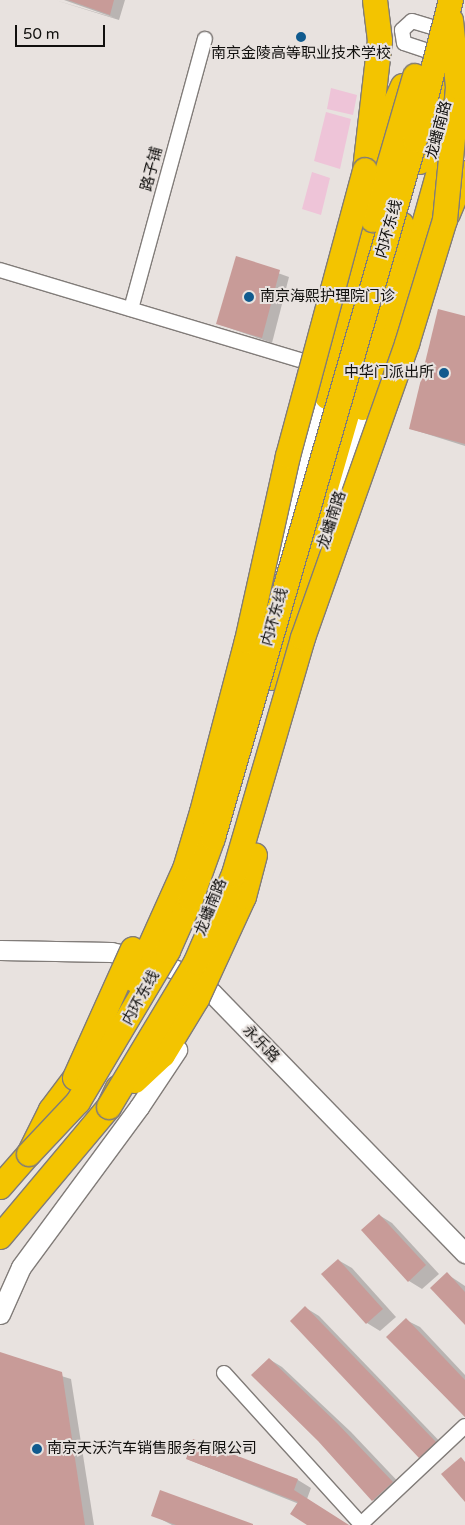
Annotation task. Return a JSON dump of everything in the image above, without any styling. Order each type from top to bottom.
[{"type":"highway","points":[[29,1154],[50,1110],[75,1078],[132,986],[188,859],[242,660],[288,456],[365,170],[380,41],[375,0]]},
{"type":"highway","points":[[327,397],[329,369],[436,0]]},
{"type":"highway","points":[[445,220],[458,87],[447,0]]},
{"type":"highway","name":"内环东线","points":[[0,1187],[78,1102],[168,951],[191,899],[213,838],[415,140],[451,0]]},
{"type":"highway","points":[[365,170],[403,86],[428,48],[465,5]]},
{"type":"highway","name":"内环东线","points":[[0,1237],[109,1107],[200,909],[258,723],[465,5]]},
{"type":"highway","points":[[362,410],[386,360],[420,243],[463,65]]},
{"type":"highway","points":[[109,1107],[196,962],[234,874],[303,638],[376,437],[445,220],[465,173]]},
{"type":"highway","points":[[109,1107],[163,1055],[197,999],[244,896],[349,515],[353,457]]},
{"type":"highway","points":[[75,1078],[163,885],[205,769],[239,703]]},
{"type":"street","points":[[463,65],[404,43],[401,36],[407,24],[412,21],[465,37]]},
{"type":"street","name":"路子铺","points":[[131,309],[206,38]]},
{"type":"street","name":"龙蟠南路","points":[[153,961],[192,872],[212,813],[239,703],[327,397],[432,52]]},
{"type":"street","name":"龙蟠南路","points":[[182,972],[222,881],[301,615],[353,457],[362,410],[463,65]]},
{"type":"street","points":[[0,270],[329,369]]},
{"type":"street","points":[[0,1314],[22,1267],[139,1108],[185,1039],[218,972],[244,896]]},
{"type":"street","name":"永乐路","points":[[0,950],[111,952],[153,961],[182,972],[212,993],[465,1253]]},
{"type":"street","points":[[224,1373],[362,1525],[465,1426]]},
{"type":"shaded area","points":[[331,88],[357,95],[353,115],[327,109]]},
{"type":"shaded area","points":[[326,112],[351,119],[340,169],[314,161]]},
{"type":"shaded area","points":[[312,172],[330,178],[321,215],[302,209]]},
{"type":"building","points":[[68,0],[114,0],[110,15]]},
{"type":"building","name":"南京海熙护理院门诊","points":[[236,256],[280,270],[262,338],[216,324]]},
{"type":"building","name":"中华门派出所","points":[[438,309],[465,316],[465,444],[409,429]]},
{"type":"building","points":[[379,1214],[426,1265],[408,1282],[361,1230]]},
{"type":"building","points":[[338,1259],[383,1309],[366,1324],[321,1274]]},
{"type":"building","points":[[447,1272],[465,1292],[465,1325],[430,1288]]},
{"type":"building","points":[[305,1306],[436,1442],[419,1458],[290,1321]]},
{"type":"building","points":[[406,1318],[465,1380],[465,1417],[386,1337]]},
{"type":"building","name":"南京天沃汽车销售服务有限公司","points":[[0,1352],[62,1372],[85,1525],[0,1525]]},
{"type":"building","points":[[269,1358],[337,1423],[393,1482],[372,1501],[318,1441],[251,1375]]},
{"type":"building","points":[[193,1439],[298,1479],[294,1490],[349,1525],[307,1525],[290,1514],[298,1502],[186,1459]]},
{"type":"building","points":[[461,1457],[465,1462],[465,1502],[441,1474]]},
{"type":"building","points":[[160,1490],[253,1525],[176,1525],[151,1516]]},
{"type":"place","name":"南京金陵高等职业技术学校","points":[[301,37]]},
{"type":"place","name":"南京海熙护理院门诊","points":[[249,297]]},
{"type":"place","name":"中华门派出所","points":[[444,373]]},
{"type":"place","name":"南京天沃汽车销售服务有限公司","points":[[37,1449]]}]
